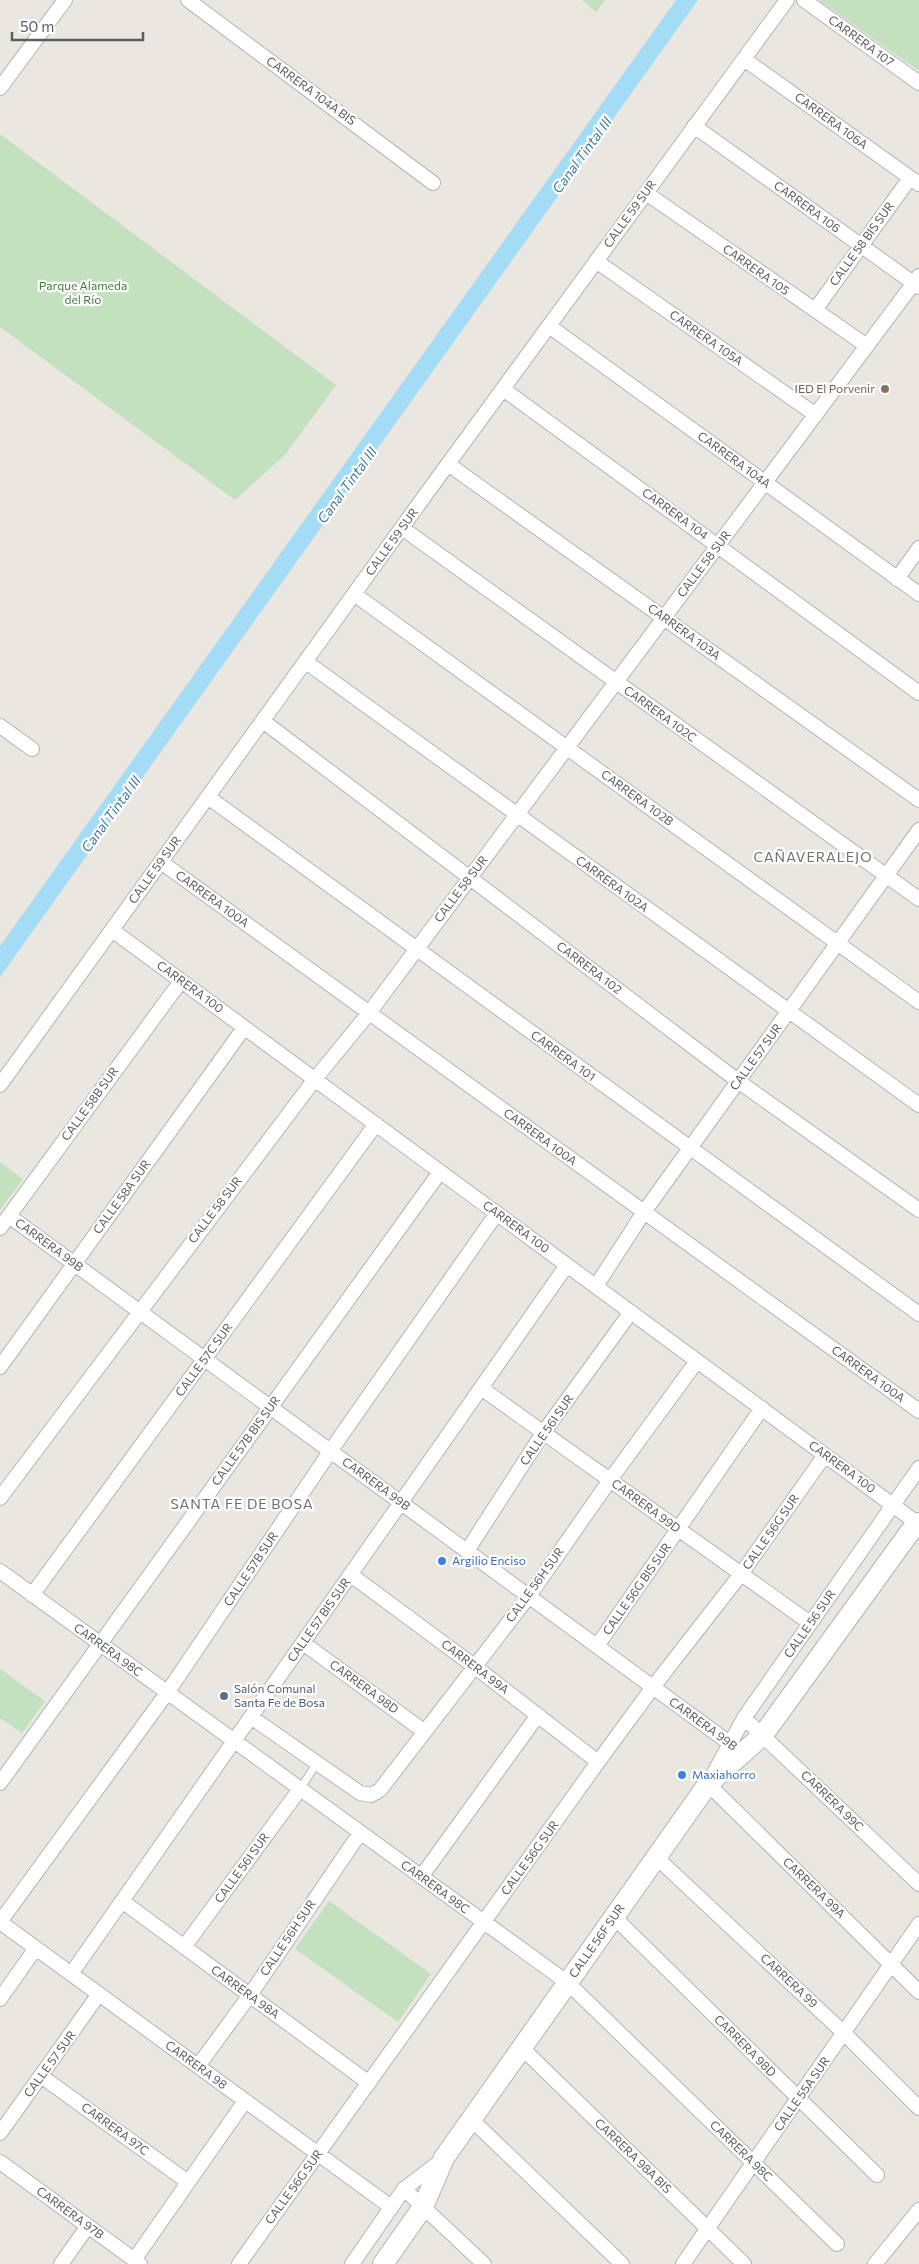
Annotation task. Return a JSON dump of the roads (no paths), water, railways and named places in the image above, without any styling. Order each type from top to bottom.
[{"type":"street","points":[[0,88],[64,0]]},
{"type":"street","name":"CARRERA 104A BIS","points":[[188,0],[433,183]]},
{"type":"street","name":"CALLE 59 SUR","points":[[0,1086],[448,464],[786,0]]},
{"type":"street","name":"CARRERA 107","points":[[804,0],[919,83]]},
{"type":"street","name":"CARRERA 106A","points":[[744,59],[914,181]]},
{"type":"street","name":"CARRERA 106","points":[[694,126],[861,246],[917,282]]},
{"type":"street","name":"CALLE 58 BIS SUR","points":[[815,310],[861,246],[914,181]]},
{"type":"street","name":"CARRERA 105","points":[[646,193],[867,346]]},
{"type":"street","name":"CARRERA 105A","points":[[596,261],[816,415]]},
{"type":"street","name":"CALLE 58 SUR","points":[[0,1498],[139,1311],[315,1080],[369,1013],[867,346],[917,282]]},
{"type":"street","name":"CARRERA 104A","points":[[549,326],[919,594]]},
{"type":"street","name":"CARRERA 104","points":[[503,389],[919,693]]},
{"type":"street","name":"CARRERA 103A","points":[[448,464],[919,800]]},
{"type":"street","name":"CARRERA 102C","points":[[402,528],[919,899]]},
{"type":"street","points":[[897,578],[919,548]]},
{"type":"street","name":"CARRERA 102B","points":[[354,594],[919,1002]]},
{"type":"street","name":"CARRERA 102A","points":[[306,662],[919,1105]]},
{"type":"street","name":"CARRERA 102","points":[[263,722],[738,1081],[919,1210]]},
{"type":"street","points":[[0,726],[32,749]]},
{"type":"street","name":"CARRERA 101","points":[[208,797],[919,1314]]},
{"type":"street","name":"CALLE 57 SUR","points":[[596,1286],[644,1212],[919,830]]},
{"type":"street","name":"CARRERA 100A","points":[[161,862],[919,1411]]},
{"type":"street","name":"CARRERA 100","points":[[112,930],[918,1523]]},
{"type":"street","name":"CALLE 58B SUR","points":[[0,1228],[181,981]]},
{"type":"street","name":"CALLE 58A SUR","points":[[0,1367],[244,1028]]},
{"type":"street","name":"CALLE 57C SUR","points":[[32,1595],[376,1124]]},
{"type":"street","name":"CALLE 57B BIS SUR","points":[[0,1783],[440,1172]]},
{"type":"street","name":"CALLE 57B SUR","points":[[0,1922],[167,1693],[331,1451],[496,1213]]},
{"type":"street","name":"CARRERA 99B","points":[[9,1216],[737,1748]]},
{"type":"street","name":"CALLE 57 BIS SUR","points":[[71,1974],[567,1265]]},
{"type":"street","name":"CALLE 56I SUR","points":[[467,1551],[543,1433],[631,1312]]},
{"type":"street","name":"CALLE 56H SUR","points":[[318,1763],[360,1793],[371,1794],[380,1790],[529,1596],[610,1480],[697,1361]]},
{"type":"street","name":"CARRERA 99D","points":[[481,1388],[810,1623]]},
{"type":"street","name":"CALLE 56G BIS SUR","points":[[597,1646],[762,1408]]},
{"type":"street","name":"CALLE 56G SUR","points":[[239,2264],[598,1762],[653,1687],[741,1574],[825,1455]]},
{"type":"street","name":"CALLE 56 SUR","points":[[737,1748],[744,1718],[919,1468]]},
{"type":"street","points":[[763,1735],[918,1523]]},
{"type":"street","name":"CARRERA 98C","points":[[0,1570],[568,1983],[837,2244]]},
{"type":"street","name":"CARRERA 99A","points":[[351,1575],[474,1666],[598,1762]]},
{"type":"street","name":"CARRERA 98D","points":[[303,1643],[425,1732]]},
{"type":"street","points":[[421,1877],[538,1715]]},
{"type":"street","points":[[251,1717],[318,1763]]},
{"type":"street","name":"CARRERA 99C","points":[[744,1718],[919,1884]]},
{"type":"street","name":"CALLE 56F SUR","points":[[383,2264],[423,2207],[444,2158],[708,1784],[737,1748],[763,1735]]},
{"type":"street","name":"CARRERA 99A","points":[[708,1784],[919,1992]]},
{"type":"street","name":"CALLE 56I SUR","points":[[184,1947],[300,1789]]},
{"type":"street","name":"CALLE 56H SUR","points":[[198,2066],[250,1995],[360,1833]]},
{"type":"street","name":"CARRERA 99","points":[[656,1857],[844,2033],[919,2108]]},
{"type":"street","name":"CARRERA 98A","points":[[122,1901],[368,2083]]},
{"type":"street","name":"CARRERA 98D","points":[[614,1917],[877,2175]]},
{"type":"street","name":"CARRERA 98","points":[[0,1922],[391,2207]]},
{"type":"street","name":"CALLE 55A SUR","points":[[683,2264],[919,1924]]},
{"type":"street","points":[[0,1999],[36,1948]]},
{"type":"street","name":"CALLE 57 SUR","points":[[0,2133],[100,1994]]},
{"type":"street","name":"CARRERA 98A BIS","points":[[522,2048],[744,2264]]},
{"type":"street","name":"CARRERA 97C","points":[[41,2076],[188,2182]]},
{"type":"street","points":[[137,2262],[188,2182],[245,2101]]},
{"type":"street","points":[[471,2120],[622,2264]]},
{"type":"street","name":"CALLE 56F SUR","points":[[352,2264],[404,2189],[444,2158]]},
{"type":"street","name":"CARRERA 97B","points":[[0,2162],[137,2262]]},
{"type":"street","points":[[404,2189],[484,2264]]},
{"type":"street","points":[[875,2264],[919,2210]]},
{"type":"street","points":[[61,2264],[88,2226]]},
{"type":"lane","points":[[300,1789],[318,1763]]},
{"type":"water","name":"Canal Tintal III","points":[[676,0],[698,0],[0,977],[0,946]]},
{"type":"place","name":"IED El Porvenir","points":[[885,389]]},
{"type":"place","name":"Argilio Enciso","points":[[442,1561]]},
{"type":"place","name":"Salón Comunal Santa Fe de Bosa","points":[[224,1696]]},
{"type":"place","name":"Maxiahorro","points":[[682,1775]]},
{"type":"district","name":"CAÑAVERALEJO","points":[[813,857]]},
{"type":"district","name":"SANTA FE DE BOSA","points":[[242,1504]]},
{"type":"park label","name":"Parque Alameda del Río","points":[[83,293]]}]
